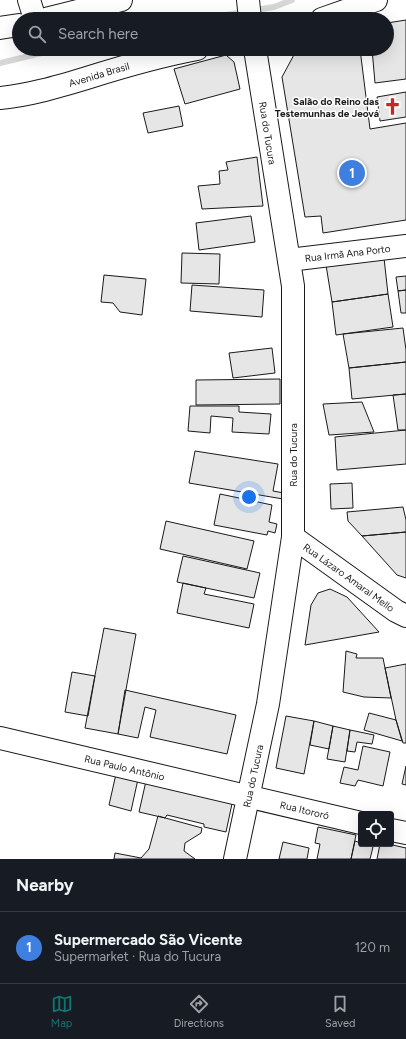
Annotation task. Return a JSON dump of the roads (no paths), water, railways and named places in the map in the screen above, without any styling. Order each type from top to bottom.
[{"type":"main road","points":[[29,0],[33,12]]},
{"type":"main road","points":[[74,12],[121,0]]},
{"type":"main road","points":[[248,0],[249,12]]},
{"type":"main road","points":[[342,12],[376,0]]},
{"type":"main road","points":[[0,28],[12,26]]},
{"type":"main road","name":"Avenida Brasil","points":[[0,98],[47,90],[146,60],[165,56]]},
{"type":"main road","name":"Rua do Tucura","points":[[235,859],[268,704],[293,537],[293,286],[255,56]]},
{"type":"main road","name":"Rua Irmã Ana Porto","points":[[289,260],[406,246]]},
{"type":"main road","name":"Rua Lázaro Amaral Mello","points":[[293,537],[396,611],[406,616]]},
{"type":"main road","name":"Rua Paulo Antônio","points":[[0,738],[249,796]]},
{"type":"main road","name":"Rua Itororó","points":[[249,796],[358,821]]},
{"type":"main road","points":[[394,831],[406,833]]},
{"type":"waterway","points":[[244,12],[274,7],[292,0]]},
{"type":"waterway","points":[[0,63],[29,56]]},
{"type":"place","name":"Salão do Reino das Testemunhas de Jeová","points":[[392,107]]},
{"type":"place","name":"Supermercado São Vicente","points":[[352,173]]}]
